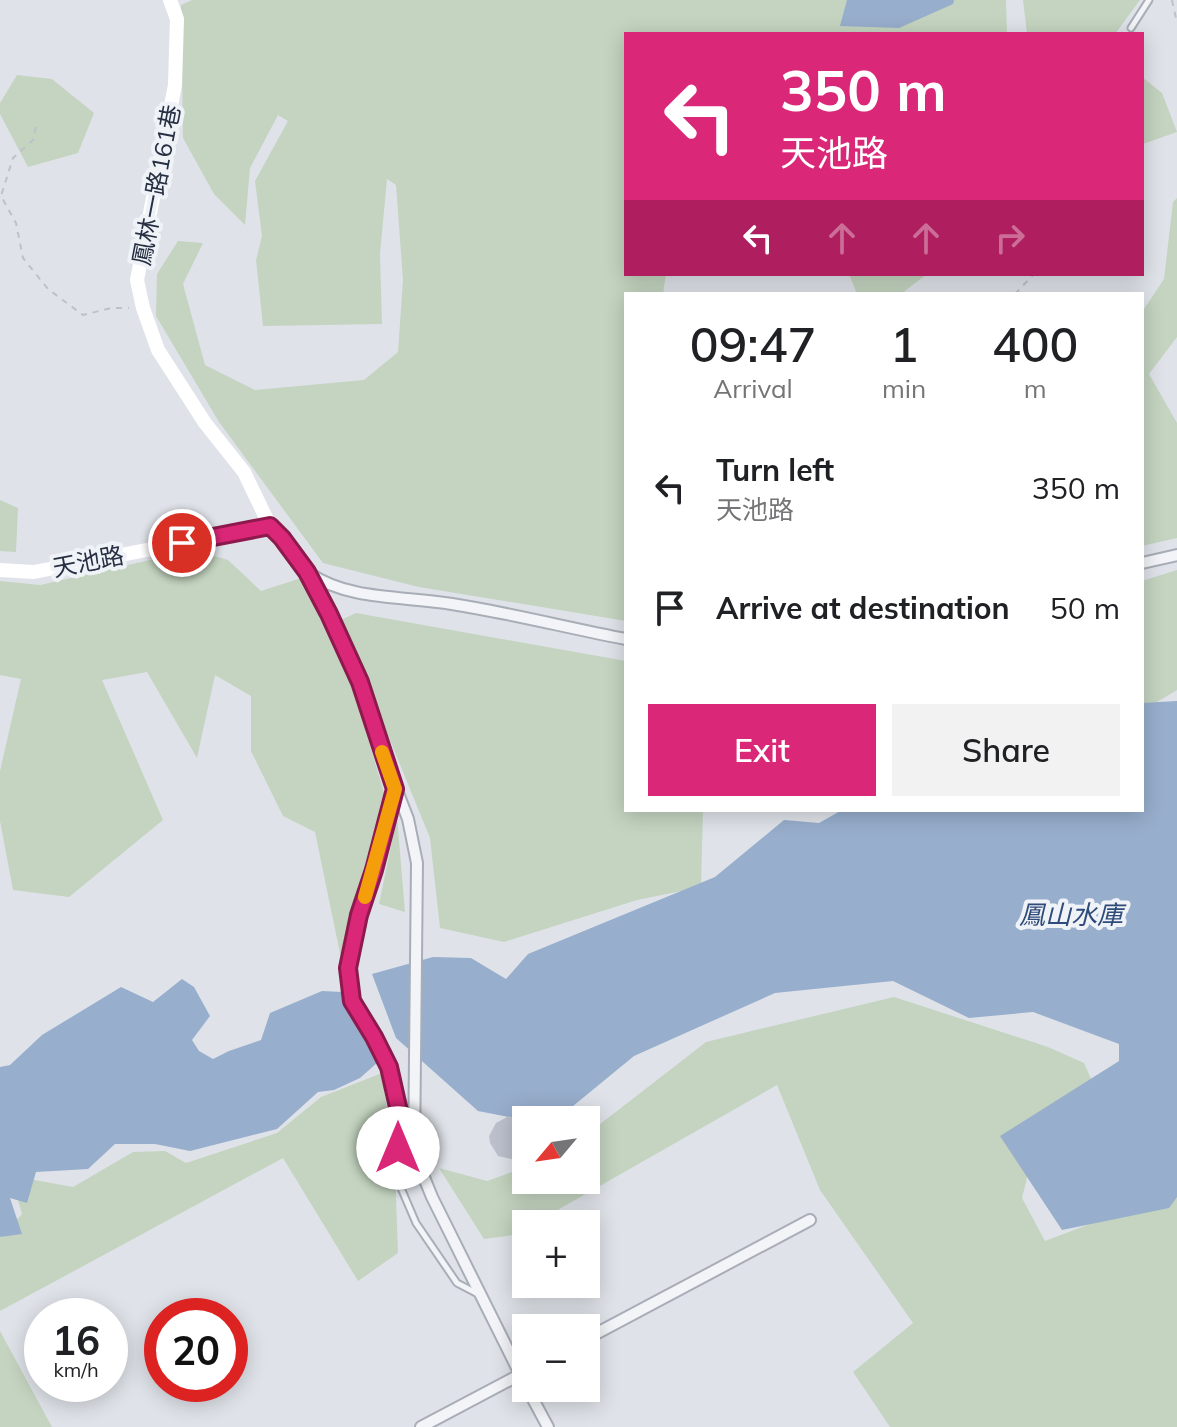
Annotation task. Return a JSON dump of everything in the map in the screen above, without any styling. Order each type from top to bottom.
[{"type":"street","name":"鳳林一路161巷","points":[[170,0],[177,19],[175,85],[137,280],[158,350],[205,423],[244,472],[270,526]]},
{"type":"street","name":"天池路","points":[[0,570],[34,572],[270,526]]},
{"type":"street","points":[[270,526],[307,572],[360,682],[408,819],[417,863],[414,1153],[432,1197],[512,1351]]},
{"type":"street","points":[[1144,563],[1177,555]]},
{"type":"street","points":[[307,572],[328,583],[363,593],[452,604],[624,639]]},
{"type":"street","points":[[600,1332],[810,1220]]},
{"type":"street","points":[[421,1427],[512,1378]]},
{"type":"street","points":[[534,1402],[548,1427]]},
{"type":"lane","points":[[1131,28],[1149,0]]},
{"type":"lane","points":[[395,789],[356,928],[348,968],[352,1001],[389,1067],[400,1116],[398,1148],[401,1188],[416,1223],[457,1283],[484,1298]]},
{"type":"path","points":[[1172,0],[1177,23]]},
{"type":"path","points":[[36,127],[33,140],[13,158],[1,196],[16,223],[23,258],[48,289],[83,315],[111,308],[143,308]]},
{"type":"path","points":[[1017,292],[1032,276]]},
{"type":"green space","points":[[192,0],[1006,0],[1007,32],[624,32],[624,276],[666,276],[663,292],[624,292],[624,621],[419,587],[323,563],[219,422],[156,316],[157,274],[178,241],[203,243],[183,284],[205,365],[255,390],[364,380],[398,352],[403,280],[396,185],[387,179],[380,254],[382,324],[263,326],[256,260],[262,236],[255,181],[288,121],[278,115],[250,168],[245,225],[214,194],[183,138],[181,5]]},
{"type":"green space","points":[[1023,0],[1140,0],[1116,32],[1027,32]]},
{"type":"green space","points":[[17,75],[52,79],[94,113],[78,153],[28,167],[0,114],[0,103]]},
{"type":"green space","points":[[1144,79],[1162,93],[1177,132],[1144,144]]},
{"type":"green space","points":[[1177,198],[1177,337],[1149,374],[1177,423],[1177,538],[1144,546],[1144,309],[1164,279],[1173,202]]},
{"type":"green space","points":[[850,276],[924,276],[904,292],[856,292]]},
{"type":"green space","points":[[0,500],[18,508],[16,552],[0,551]]},
{"type":"green space","points":[[194,550],[228,560],[261,591],[301,578],[355,695],[385,796],[342,963],[315,832],[283,816],[251,751],[251,696],[215,675],[197,758],[147,672],[102,680],[163,820],[69,897],[13,890],[0,821],[0,771],[21,679],[0,675],[0,581],[40,585]]},
{"type":"green space","points":[[1177,570],[1177,690],[1144,710],[1144,580]]},
{"type":"green space","points":[[356,613],[624,661],[624,812],[703,812],[701,887],[637,900],[504,942],[440,928],[430,838],[341,620]]},
{"type":"green space","points":[[397,817],[405,912],[379,904]]},
{"type":"green space","points":[[894,997],[1048,1047],[1084,1063],[1100,1099],[1038,1133],[1022,1198],[1045,1241],[1177,1191],[1177,1427],[890,1427],[853,1372],[913,1323],[820,1190],[777,1085],[600,1186],[600,1124],[706,1042]]},
{"type":"green space","points":[[382,1073],[395,1170],[398,1253],[358,1281],[283,1158],[0,1311],[0,1238],[22,1214],[14,1186],[29,1179],[73,1187],[133,1152],[165,1151],[186,1163],[277,1133],[321,1097]]},
{"type":"green space","points":[[439,1168],[487,1181],[512,1172],[512,1194],[586,1194],[558,1210],[512,1210],[512,1235],[484,1239]]},
{"type":"green space","points":[[0,1331],[24,1375],[24,1402],[38,1402],[52,1427],[0,1427]]},
{"type":"water","points":[[847,0],[954,0],[953,4],[899,28],[840,26]]},
{"type":"water","name":"鳳山水庫","points":[[1177,701],[1177,1197],[1169,1208],[1062,1230],[1000,1136],[1119,1061],[1119,1044],[1033,1012],[969,1018],[893,981],[775,993],[634,1056],[573,1106],[512,1106],[512,1118],[478,1111],[396,1038],[372,974],[433,957],[471,958],[506,979],[528,954],[715,877],[784,820],[819,823],[838,812],[1144,812],[1144,703]]},
{"type":"water","points":[[182,979],[194,987],[210,1016],[192,1040],[199,1051],[213,1059],[261,1040],[270,1013],[322,991],[342,992],[369,1037],[377,1063],[360,1078],[334,1090],[318,1092],[277,1129],[190,1151],[155,1144],[115,1144],[88,1169],[36,1172],[27,1203],[10,1198],[22,1234],[0,1237],[0,1067],[10,1065],[42,1035],[121,987],[153,1002]]},
{"type":"building","points":[[512,1117],[512,1159],[498,1156],[490,1143],[489,1136],[496,1123]]},
{"type":"slow traffic","points":[[365,897],[395,789],[382,752]]},
{"type":"route","points":[[182,543],[270,526],[307,572],[360,682],[395,789],[359,915],[348,968],[352,1001],[389,1067],[400,1116],[398,1148]]}]
